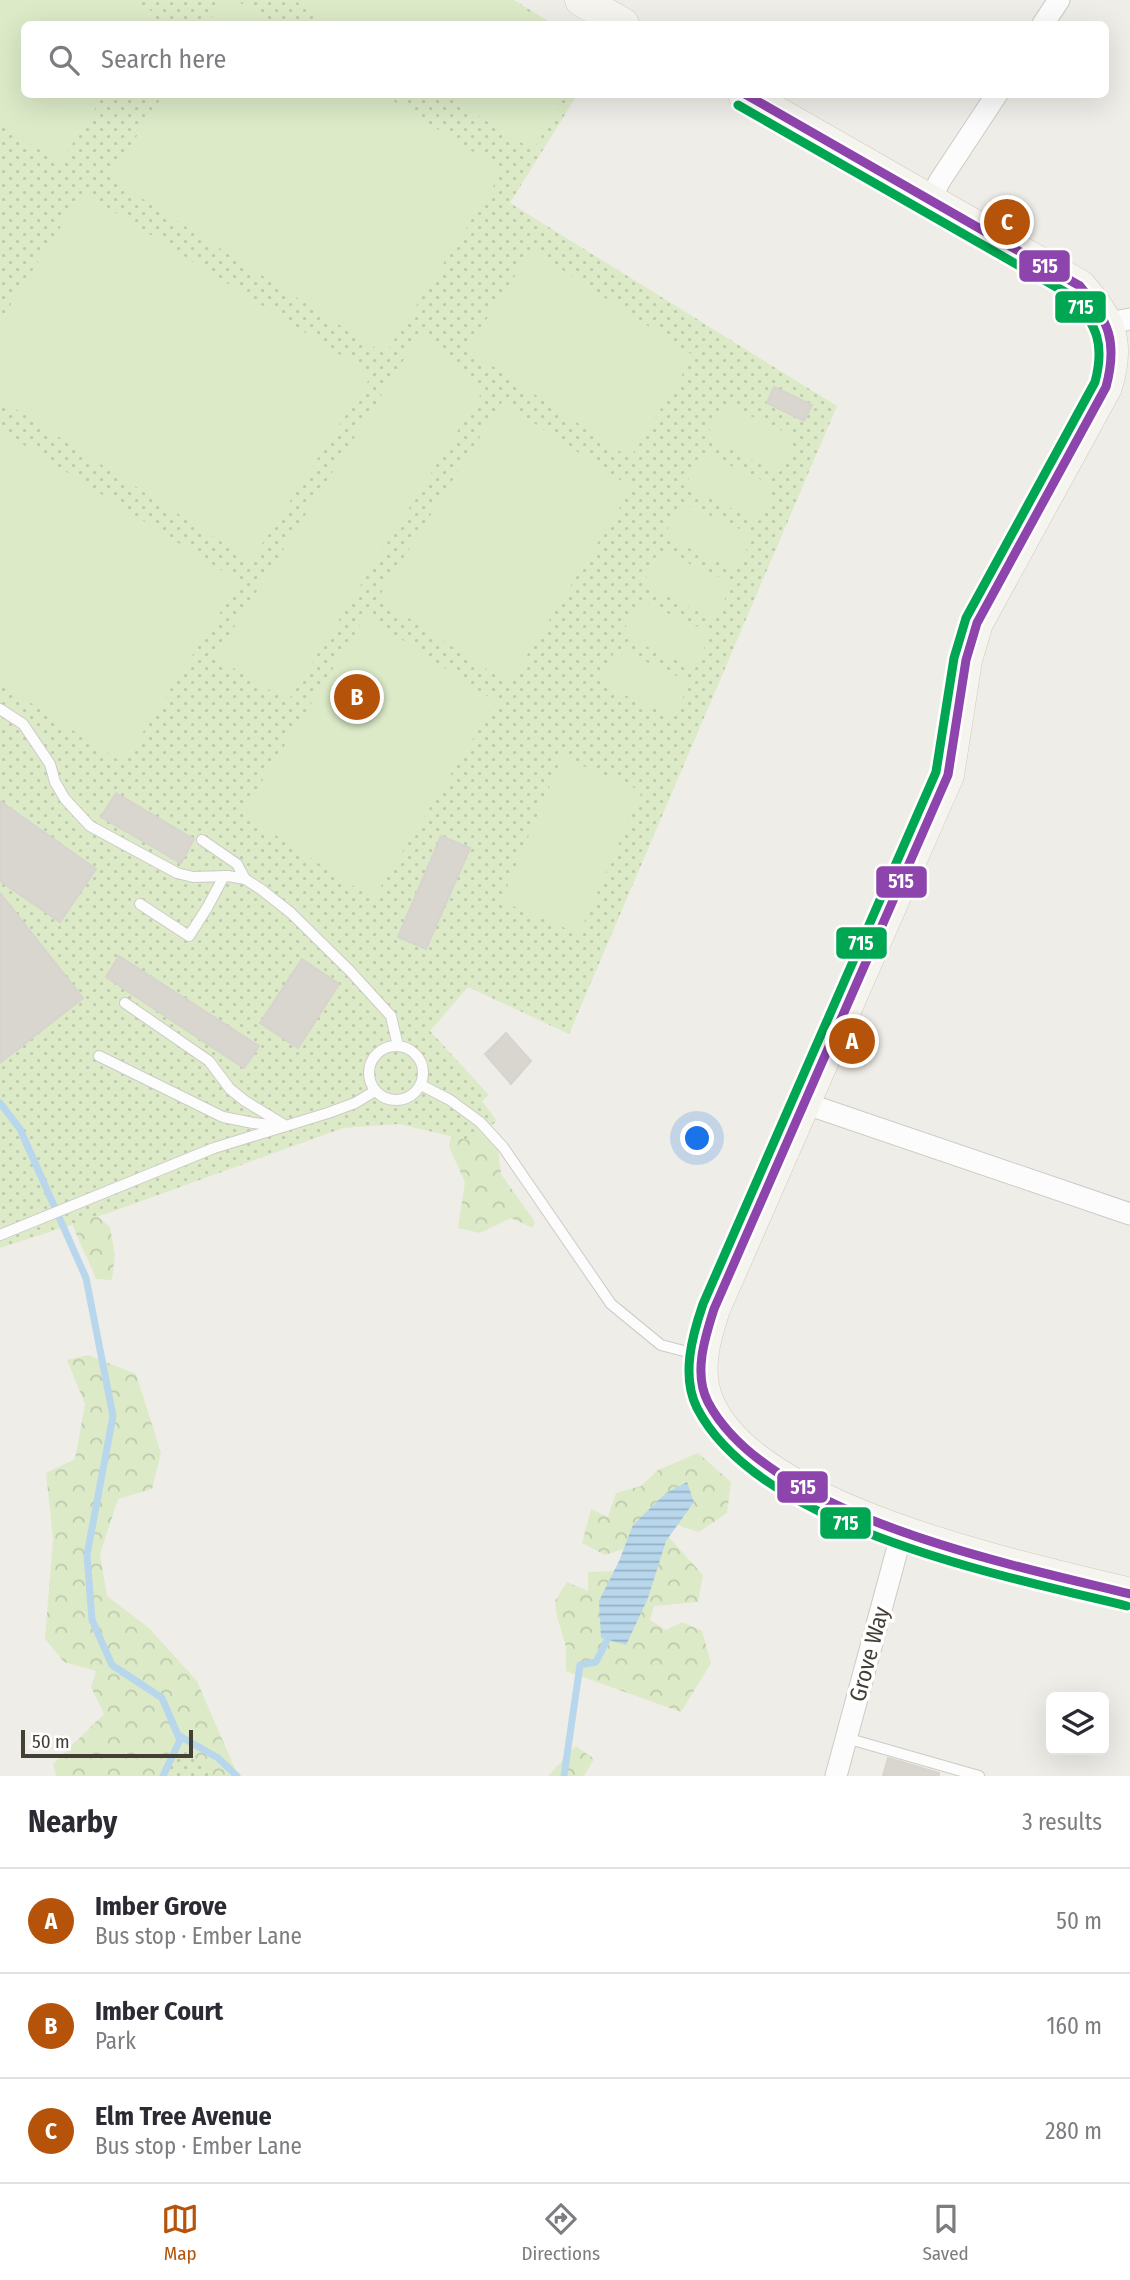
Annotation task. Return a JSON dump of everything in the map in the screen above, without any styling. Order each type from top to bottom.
[{"type":"main road","points":[[581,0],[618,21]]},
{"type":"main road","points":[[751,98],[1080,286],[1098,306],[1119,321],[1112,337],[1111,371],[1106,387],[977,623],[969,648],[948,775],[714,1309],[702,1356],[702,1379],[707,1401],[716,1419],[746,1452],[780,1476],[816,1495],[902,1532],[1130,1594]]},
{"type":"street","points":[[1045,21],[1059,0]]},
{"type":"street","points":[[930,202],[939,182],[994,98]]},
{"type":"street","points":[[804,1103],[1130,1214]]},
{"type":"street","name":"Grove Way","points":[[836,1776],[902,1532]]},
{"type":"lane","points":[[0,709],[23,724],[50,764],[55,782],[65,799],[90,825],[177,873],[193,877],[223,876],[244,879],[291,913],[391,1016],[398,1046]]},
{"type":"lane","points":[[202,840],[237,864],[244,879]]},
{"type":"lane","points":[[140,904],[189,936],[223,876]]},
{"type":"lane","points":[[125,1003],[209,1061],[230,1089],[245,1101],[286,1126]]},
{"type":"lane","points":[[398,1046],[407,1048],[420,1059],[424,1075],[416,1092],[400,1101],[381,1097],[370,1082],[370,1063],[381,1050],[398,1046]]},
{"type":"lane","points":[[99,1056],[223,1117],[286,1126]]},
{"type":"lane","points":[[421,1084],[472,1116],[503,1147],[611,1304],[661,1345],[702,1356]]},
{"type":"lane","points":[[0,1235],[214,1148],[346,1106],[374,1091]]},
{"type":"lane","points":[[846,1738],[979,1776]]},
{"type":"green space","points":[[0,0],[514,0],[548,21],[21,21],[21,98],[575,98],[510,203],[837,406],[569,1034],[468,987],[430,1031],[489,1095],[482,1101],[497,1121],[472,1141],[399,1124],[343,1128],[114,1211],[0,1248]]},
{"type":"green space","points":[[0,0],[135,0],[156,14],[151,21],[21,21],[21,98],[102,98],[60,163],[0,125]]},
{"type":"green space","points":[[224,0],[236,0],[269,21],[210,21]]},
{"type":"green space","points":[[294,0],[510,0],[544,21],[328,21]]},
{"type":"green space","points":[[161,98],[389,98],[503,171],[385,354],[110,178]]},
{"type":"green space","points":[[450,98],[564,98],[533,150]]},
{"type":"green space","points":[[83,192],[372,375],[251,561],[0,399],[0,321]]},
{"type":"green space","points":[[532,250],[694,356],[630,458],[467,349]]},
{"type":"green space","points":[[420,334],[484,389],[288,701],[215,657]]},
{"type":"green space","points":[[502,402],[632,488],[509,684],[378,598]]},
{"type":"green space","points":[[722,403],[796,437],[780,472],[706,438]]},
{"type":"green space","points":[[0,430],[240,582],[123,763],[0,683]]},
{"type":"green space","points":[[701,452],[775,486],[759,521],[685,487]]},
{"type":"green space","points":[[680,502],[753,535],[737,570],[664,537]]},
{"type":"green space","points":[[659,550],[732,583],[716,619],[643,585]]},
{"type":"green space","points":[[638,600],[711,633],[695,669],[622,635]]},
{"type":"green space","points":[[366,616],[496,702],[373,899],[242,813]]},
{"type":"green space","points":[[616,648],[690,682],[674,717],[600,684]]},
{"type":"green space","points":[[562,757],[642,791],[579,934],[501,901]]},
{"type":"green space","points":[[455,1116],[468,1118],[496,1132],[501,1174],[535,1222],[533,1228],[511,1218],[480,1233],[458,1228],[465,1182],[449,1147]]},
{"type":"green space","points":[[86,1206],[110,1227],[115,1255],[112,1280],[96,1279],[70,1217]]},
{"type":"green space","points":[[88,1355],[136,1374],[161,1453],[152,1489],[118,1499],[100,1554],[107,1596],[149,1628],[197,1681],[238,1776],[56,1776],[53,1764],[104,1714],[91,1687],[96,1671],[64,1662],[45,1639],[53,1539],[46,1473],[75,1459],[85,1404],[67,1360]]},
{"type":"green space","points":[[698,1453],[731,1482],[727,1513],[699,1532],[674,1524],[665,1533],[703,1575],[698,1602],[654,1606],[650,1620],[666,1630],[682,1622],[702,1631],[711,1663],[681,1712],[566,1671],[566,1647],[555,1601],[567,1582],[588,1591],[588,1572],[649,1570],[642,1543],[605,1555],[582,1543],[591,1509],[608,1517],[616,1493],[641,1486],[658,1470]]},
{"type":"green space","points":[[180,1740],[211,1776],[163,1776]]},
{"type":"green space","points":[[576,1746],[594,1759],[584,1776],[548,1776]]},
{"type":"water","points":[[687,1482],[694,1502],[666,1541],[648,1598],[626,1645],[601,1638],[599,1601],[633,1525],[666,1493]]},
{"type":"building","points":[[774,387],[812,405],[804,421],[767,403]]},
{"type":"building","points":[[116,793],[194,839],[181,863],[101,817]]},
{"type":"building","points":[[0,801],[96,869],[60,922],[0,881]]},
{"type":"building","points":[[441,836],[470,848],[426,949],[398,937]]},
{"type":"building","points":[[0,893],[83,998],[0,1063]]},
{"type":"building","points":[[119,956],[259,1046],[244,1068],[106,977]]},
{"type":"building","points":[[302,959],[339,984],[298,1048],[260,1023]]},
{"type":"building","points":[[506,1033],[531,1061],[511,1084],[485,1054]]},
{"type":"building","points":[[888,1758],[939,1773],[939,1776],[883,1776]]},
{"type":"waterway","points":[[0,1103],[20,1129],[86,1278],[113,1416],[87,1555],[92,1620],[112,1665],[162,1698],[180,1740],[163,1776]]},
{"type":"waterway","points":[[564,1776],[580,1665],[596,1662],[607,1640]]},
{"type":"waterway","points":[[178,1735],[218,1758],[237,1776]]},
{"type":"transit line","name":"515","points":[[752,98],[1080,286],[1104,321],[1111,344],[1111,357],[1106,387],[977,623],[966,660],[948,775],[714,1309],[702,1356],[701,1380],[708,1402],[739,1442],[783,1476],[837,1505],[897,1530],[960,1551],[1130,1594]]},
{"type":"transit line","name":"715","points":[[738,105],[1072,296],[1093,326],[1099,357],[1095,382],[966,618],[954,658],[936,772],[703,1304],[690,1356],[692,1396],[697,1408],[729,1450],[773,1486],[828,1516],[889,1541],[954,1562],[1127,1606]]},
{"type":"place","name":"Elm Tree Avenue","points":[[1007,222]]},
{"type":"place","name":"Imber Court","points":[[357,697]]},
{"type":"place","name":"Imber Grove","points":[[852,1041]]}]
